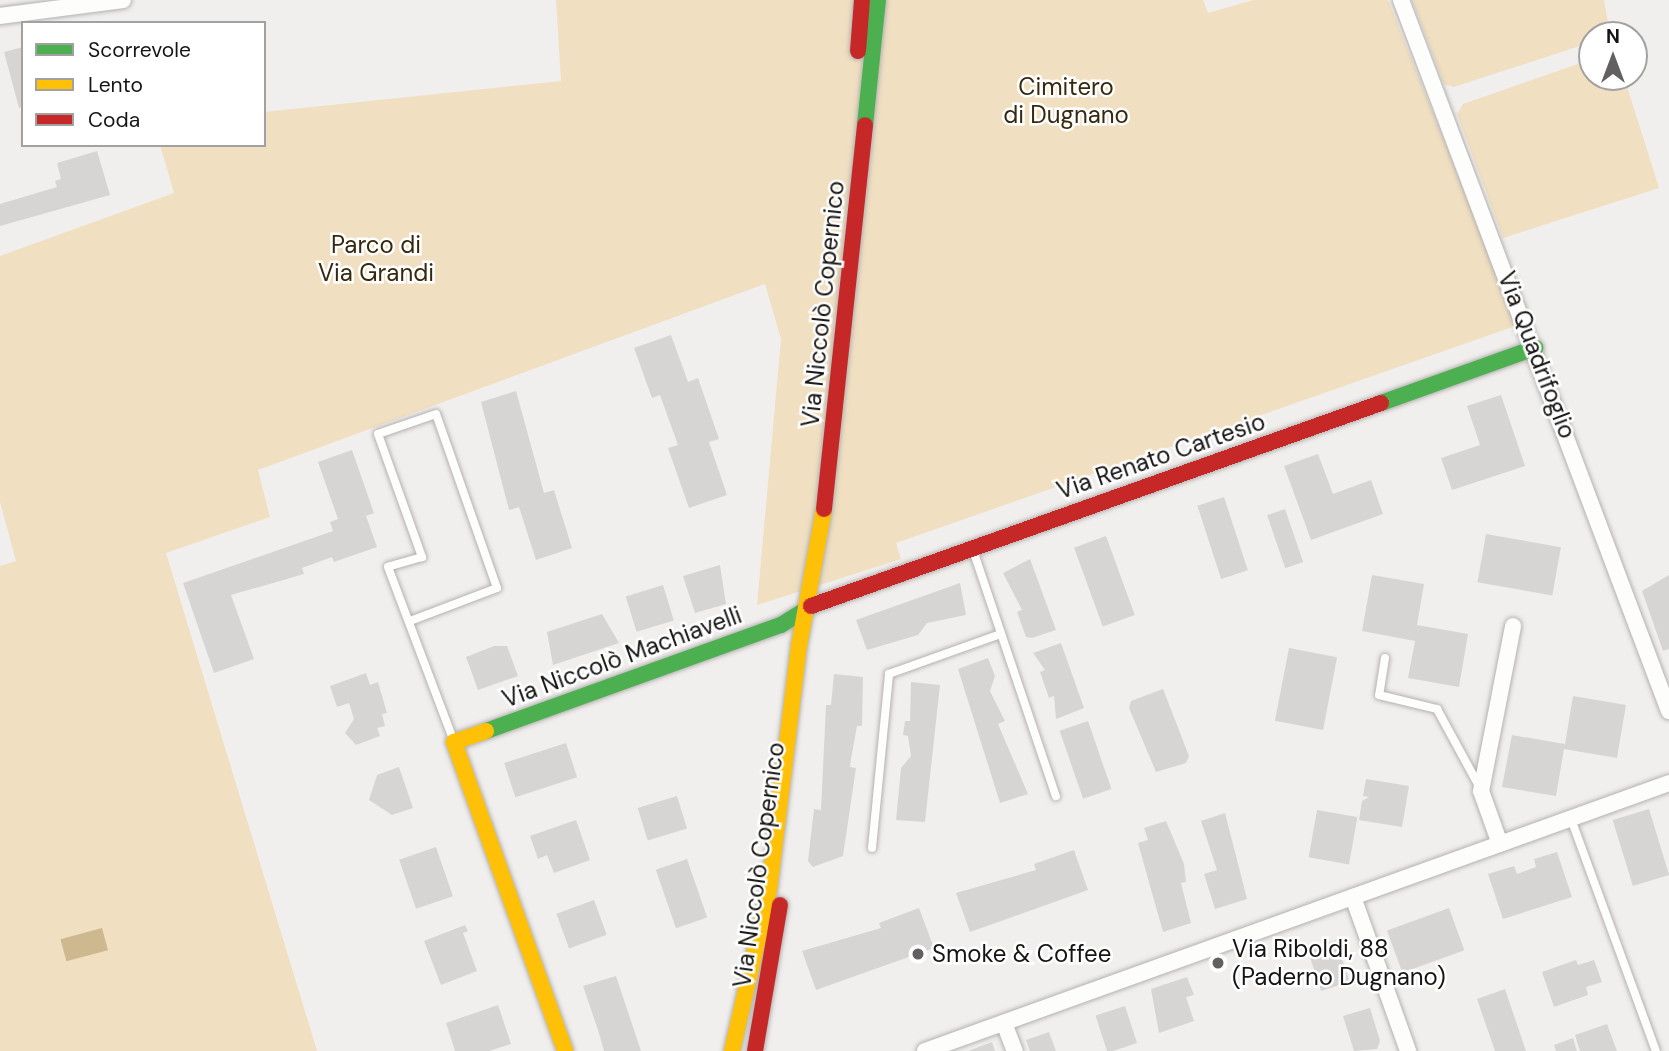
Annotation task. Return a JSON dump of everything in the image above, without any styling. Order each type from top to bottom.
[{"type":"street","points":[[0,16],[20,6],[123,0]]},
{"type":"street","name":"Via Niccolò Copernico","points":[[758,1047],[794,793],[805,675],[806,553],[862,0]]},
{"type":"street","name":"Via Niccolò Copernico","points":[[732,1051],[769,890],[804,612],[819,554],[878,0]]},
{"type":"street","name":"Via Quadrifoglio","points":[[1401,0],[1535,348],[1669,710]]},
{"type":"street","name":"Via Renato Cartesio","points":[[804,612],[822,600],[1535,348]]},
{"type":"street","name":"Via Niccolò Machiavelli","points":[[454,742],[804,612]]},
{"type":"street","points":[[1500,844],[1481,791],[1513,626]]},
{"type":"street","points":[[454,742],[565,1051]]},
{"type":"street","points":[[925,1051],[1669,783]]},
{"type":"street","points":[[1353,897],[1408,1051]]},
{"type":"street","points":[[1004,1023],[1015,1051]]},
{"type":"lane","points":[[410,621],[497,588],[436,414],[378,434],[422,557],[388,567],[454,742]]},
{"type":"lane","points":[[972,547],[1056,796]]},
{"type":"lane","points":[[872,848],[888,674],[1001,634]]},
{"type":"lane","points":[[1385,658],[1378,695],[1437,709],[1481,791]]},
{"type":"lane","points":[[1571,819],[1656,1051]]},
{"type":"green space","points":[[556,0],[1203,0],[1208,13],[1253,0],[1388,0],[1518,325],[896,543],[901,559],[757,605],[781,339],[765,284],[258,470],[270,517],[166,553],[317,1051],[0,1051],[0,566],[16,561],[0,502],[0,256],[174,193],[161,147],[266,147],[266,112],[561,81]]},
{"type":"green space","points":[[1412,0],[1604,0],[1608,21],[1578,21],[1578,47],[1454,87],[1444,84]]},
{"type":"green space","points":[[1578,64],[1578,91],[1628,91],[1659,188],[1503,238],[1457,114],[1463,104]]},
{"type":"shaded area","points":[[102,928],[108,950],[66,961],[60,939]]},
{"type":"building","points":[[21,48],[21,108],[19,108],[4,52]]},
{"type":"building","points":[[97,151],[110,195],[0,226],[0,204],[57,187],[55,181],[61,179],[57,163]]},
{"type":"building","points":[[671,335],[688,382],[698,378],[719,439],[709,442],[727,495],[689,508],[668,448],[678,445],[660,395],[652,398],[634,348]]},
{"type":"building","points":[[516,391],[544,493],[554,490],[572,548],[536,560],[519,507],[509,510],[481,402]]},
{"type":"building","points":[[1501,395],[1525,466],[1452,490],[1441,458],[1480,445],[1467,406]]},
{"type":"building","points":[[352,450],[374,513],[366,516],[377,547],[334,562],[332,557],[302,568],[304,574],[231,595],[254,659],[214,673],[183,583],[333,531],[330,522],[338,519],[318,462]]},
{"type":"building","points":[[1318,454],[1333,494],[1371,480],[1383,514],[1311,540],[1284,466]]},
{"type":"building","points":[[1224,497],[1248,570],[1221,579],[1197,506]]},
{"type":"building","points":[[1285,509],[1303,562],[1285,568],[1267,515]]},
{"type":"building","points":[[1486,534],[1561,547],[1552,595],[1477,582]]},
{"type":"building","points":[[1106,536],[1135,615],[1103,627],[1074,548]]},
{"type":"building","points":[[1030,559],[1056,630],[1032,638],[1026,637],[1017,612],[1022,610],[1003,573]]},
{"type":"building","points":[[720,565],[726,604],[695,613],[683,576]]},
{"type":"building","points":[[1372,575],[1424,584],[1417,625],[1468,634],[1459,687],[1408,678],[1415,641],[1362,631]]},
{"type":"building","points":[[1669,575],[1669,649],[1663,651],[1642,591]]},
{"type":"building","points":[[960,583],[966,615],[927,623],[918,635],[867,650],[856,620]]},
{"type":"building","points":[[663,585],[674,620],[637,632],[626,596]]},
{"type":"building","points":[[602,614],[619,643],[553,665],[547,632]]},
{"type":"building","points":[[1061,643],[1084,708],[1056,719],[1054,696],[1049,698],[1040,672],[1045,670],[1033,653]]},
{"type":"building","points":[[494,646],[507,646],[518,676],[478,690],[466,657]]},
{"type":"building","points":[[1289,648],[1337,657],[1323,730],[1275,721]]},
{"type":"building","points":[[988,658],[995,676],[990,691],[1005,721],[998,724],[1028,794],[1000,803],[958,669]]},
{"type":"building","points":[[366,673],[370,685],[378,682],[387,713],[382,714],[385,726],[377,728],[380,736],[356,745],[345,733],[354,719],[349,703],[337,707],[330,686]]},
{"type":"building","points":[[834,674],[863,677],[862,726],[857,726],[851,759],[850,767],[856,768],[843,856],[813,867],[808,861],[814,809],[821,810],[826,705],[831,705]]},
{"type":"building","points":[[911,682],[940,685],[925,822],[896,820],[901,768],[911,756],[908,736],[903,735],[905,721],[910,721]]},
{"type":"building","points":[[1163,689],[1189,756],[1186,763],[1156,772],[1129,708],[1131,701]]},
{"type":"building","points":[[1573,696],[1626,705],[1617,758],[1564,749],[1556,796],[1502,787],[1512,735],[1565,744]]},
{"type":"building","points":[[1088,721],[1111,789],[1083,799],[1060,731]]},
{"type":"building","points":[[566,743],[577,777],[515,797],[504,763]]},
{"type":"building","points":[[399,767],[413,808],[392,815],[369,800],[377,775]]},
{"type":"building","points":[[1366,779],[1409,786],[1402,827],[1359,820],[1362,801],[1369,797],[1363,796]]},
{"type":"building","points":[[677,796],[687,829],[648,841],[638,808]]},
{"type":"building","points":[[1649,809],[1669,875],[1633,886],[1613,820]]},
{"type":"building","points":[[1317,810],[1357,817],[1349,864],[1309,857]]},
{"type":"building","points":[[1225,813],[1247,899],[1215,909],[1204,874],[1217,870],[1201,821]]},
{"type":"building","points":[[576,820],[590,860],[554,873],[547,855],[538,859],[530,836]]},
{"type":"building","points":[[1166,821],[1184,864],[1186,882],[1181,883],[1191,923],[1163,932],[1138,843],[1148,840],[1144,828]]},
{"type":"building","points":[[436,847],[453,896],[416,909],[399,860]]},
{"type":"building","points":[[1074,850],[1088,890],[970,932],[956,893],[1036,870],[1034,864]]},
{"type":"building","points":[[1557,852],[1572,897],[1503,919],[1488,874],[1514,866],[1517,874],[1536,867],[1534,859]]},
{"type":"building","points":[[687,859],[707,918],[676,928],[656,870]]},
{"type":"building","points":[[594,900],[607,935],[569,948],[556,914]]},
{"type":"building","points":[[919,908],[934,948],[816,990],[802,951],[881,928],[879,923]]},
{"type":"building","points":[[1449,908],[1464,950],[1402,973],[1387,931]]},
{"type":"building","points":[[465,925],[468,931],[463,933],[477,971],[441,985],[424,941]]},
{"type":"building","points":[[1336,940],[1350,982],[1321,991],[1307,949]]},
{"type":"building","points":[[1576,960],[1578,965],[1594,960],[1602,982],[1586,987],[1588,995],[1554,1007],[1542,972]]},
{"type":"building","points":[[616,976],[641,1051],[604,1051],[583,986]]},
{"type":"building","points":[[1187,977],[1194,995],[1186,997],[1194,1021],[1159,1033],[1151,989]]},
{"type":"building","points":[[1505,989],[1526,1051],[1495,1051],[1477,999]]},
{"type":"building","points":[[498,1005],[511,1044],[489,1051],[455,1051],[446,1023]]},
{"type":"building","points":[[1125,1006],[1137,1043],[1107,1051],[1096,1016]]},
{"type":"building","points":[[1370,1008],[1380,1041],[1377,1049],[1354,1051],[1343,1016]]},
{"type":"building","points":[[1607,1024],[1617,1051],[1580,1051],[1575,1035]]},
{"type":"building","points":[[1049,1032],[1056,1051],[1030,1051],[1026,1040]]},
{"type":"building","points":[[1573,1038],[1577,1051],[1556,1051],[1554,1045]]},
{"type":"building","points":[[992,1042],[995,1051],[968,1051]]},
{"type":"traffic: fast","points":[[865,125],[878,0]]},
{"type":"traffic: fast","points":[[1381,403],[1535,348]]},
{"type":"traffic: fast","points":[[486,731],[781,625],[811,606]]},
{"type":"traffic: slow","points":[[732,1051],[769,890],[799,646],[824,509]]},
{"type":"traffic: slow","points":[[486,731],[454,742],[565,1051]]},
{"type":"traffic: jam","points":[[858,51],[862,0]]},
{"type":"traffic: jam","points":[[824,509],[865,125]]},
{"type":"traffic: jam","points":[[811,606],[1381,403]]},
{"type":"traffic: jam","points":[[755,1051],[780,905]]},
{"type":"place","name":"Smoke & Coffee","points":[[918,954]]},
{"type":"place","name":"Via Riboldi, 88 (Paderno Dugnano)","points":[[1218,963]]},
{"type":"park label","name":"Cimitero di Dugnano","points":[[1066,101]]},
{"type":"park label","name":"Parco di Via Grandi","points":[[376,259]]}]
